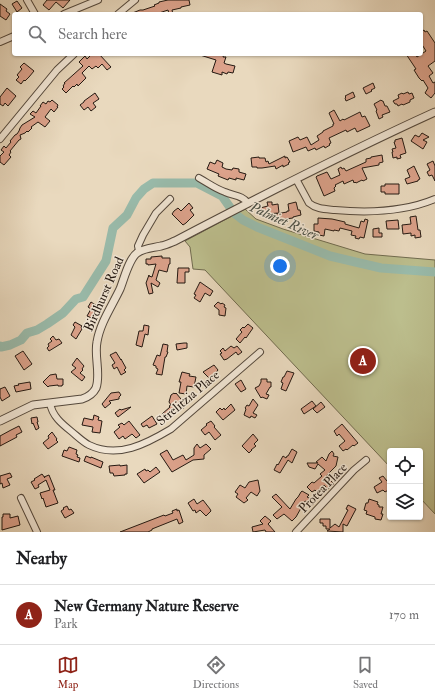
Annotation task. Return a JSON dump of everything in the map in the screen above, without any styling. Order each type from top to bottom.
[{"type":"street","points":[[27,0],[34,12]]},
{"type":"street","points":[[69,12],[98,0]]},
{"type":"street","points":[[120,12],[134,0]]},
{"type":"street","points":[[0,42],[12,37]]},
{"type":"street","points":[[0,139],[57,70],[72,56]]},
{"type":"street","name":"Birdhurst Road","points":[[0,421],[33,405],[82,399],[89,397],[94,392],[97,384],[96,342],[102,325],[120,290],[131,262],[139,251],[175,241],[245,204],[382,136],[435,112]]},
{"type":"street","points":[[200,178],[225,192],[244,198],[245,204]]},
{"type":"street","points":[[296,179],[312,206],[321,209],[376,211],[412,206],[435,198]]},
{"type":"street","name":"Birdhurst Road","points":[[139,251],[138,246],[156,213],[170,199]]},
{"type":"street","name":"Strelitzia Place","points":[[50,403],[54,416],[64,426],[89,444],[104,451],[130,449],[171,429],[260,352]]},
{"type":"street","name":"Protea Place","points":[[296,532],[354,470],[366,460]]},
{"type":"street","points":[[21,498],[37,532]]},
{"type":"green space","points":[[245,209],[256,219],[283,229],[365,254],[435,260],[435,514],[423,501],[423,448],[387,448],[387,464],[205,270],[193,269],[190,247],[185,241]]},
{"type":"building","points":[[47,0],[70,0],[63,8],[56,2],[49,10],[43,5]]},
{"type":"building","points":[[168,0],[189,0],[190,5],[172,10],[172,12],[168,12],[168,10],[162,12],[135,12],[155,6],[154,5]]},
{"type":"building","points":[[17,1],[22,8],[17,12],[12,4]]},
{"type":"building","points":[[0,4],[7,9],[6,11],[10,14],[6,20],[0,16]]},
{"type":"building","points":[[423,31],[427,31],[435,43],[435,61],[428,66],[433,73],[429,76],[433,83],[435,82],[435,93],[431,98],[425,93],[428,88],[423,80],[422,81],[419,78],[414,70],[416,69],[407,56],[423,56],[423,53],[426,51],[423,46]]},
{"type":"building","points":[[85,56],[87,59],[90,56],[101,56],[111,67],[107,70],[102,64],[98,68],[96,66],[92,69],[89,66],[82,73],[86,78],[78,86],[77,84],[74,87],[73,86],[66,93],[62,89],[64,87],[64,83],[83,66],[79,62]]},
{"type":"building","points":[[203,56],[226,57],[224,63],[235,66],[233,73],[228,72],[227,74],[222,72],[222,75],[212,72],[216,60]]},
{"type":"building","points":[[24,63],[34,71],[21,84],[16,80],[19,77],[17,75],[22,69],[20,67]]},
{"type":"building","points":[[373,83],[375,88],[366,94],[363,88]]},
{"type":"building","points":[[7,88],[16,96],[8,106],[5,103],[3,106],[0,104],[0,97]]},
{"type":"building","points":[[353,92],[355,97],[346,101],[345,96]]},
{"type":"building","points":[[408,92],[409,94],[412,93],[414,98],[410,100],[410,102],[398,106],[395,104],[393,101],[399,98],[398,95]]},
{"type":"building","points":[[95,93],[99,99],[93,103],[96,107],[91,111],[88,107],[84,110],[80,105]]},
{"type":"building","points":[[52,100],[58,105],[58,107],[54,112],[51,109],[45,117],[50,121],[45,127],[38,122],[31,127],[32,128],[28,132],[27,131],[20,135],[21,139],[10,151],[11,152],[9,155],[11,157],[4,165],[0,162],[0,156],[4,152],[1,150],[4,146],[6,148],[22,125],[35,117],[30,114],[33,111],[36,113],[43,102],[46,104],[48,101],[50,102]]},
{"type":"building","points":[[381,100],[390,112],[382,115],[383,117],[379,119],[374,104]]},
{"type":"building","points":[[334,110],[340,121],[360,112],[362,117],[365,116],[370,126],[357,132],[355,128],[347,132],[346,130],[329,138],[331,143],[325,148],[324,146],[316,150],[315,148],[308,151],[306,147],[293,152],[289,141],[298,137],[300,140],[307,137],[311,145],[319,140],[317,136],[334,124],[329,113]]},
{"type":"building","points":[[422,133],[429,137],[423,140],[427,142],[423,149],[411,141],[415,135],[419,137]]},
{"type":"building","points":[[402,138],[406,153],[400,155],[401,158],[393,158],[392,149],[396,148],[394,142],[395,140]]},
{"type":"building","points":[[382,155],[383,162],[379,163],[379,165],[362,168],[367,179],[356,183],[354,183],[353,180],[344,184],[343,181],[335,185],[335,191],[324,196],[316,177],[317,176],[327,172],[331,179],[340,175],[338,169],[341,167],[346,171],[366,162],[366,159]]},
{"type":"building","points":[[285,156],[285,158],[287,157],[290,162],[283,167],[283,165],[276,169],[275,166],[262,168],[252,167],[251,158],[265,158],[266,162],[268,161],[269,164]]},
{"type":"building","points":[[217,160],[223,163],[222,167],[226,169],[239,169],[239,172],[246,174],[244,180],[229,178],[228,180],[207,169],[210,162],[215,164]]},
{"type":"building","points":[[433,161],[435,166],[435,181],[432,175],[429,176],[427,172],[430,170],[427,164]]},
{"type":"building","points":[[414,166],[420,179],[407,184],[405,179],[410,177],[407,170]]},
{"type":"building","points":[[385,184],[399,184],[399,194],[385,194],[385,192],[381,192],[381,186],[385,186]]},
{"type":"building","points":[[267,202],[272,202],[272,205],[278,204],[279,213],[265,214],[264,212],[261,212],[260,208],[268,206]]},
{"type":"building","points":[[296,202],[301,215],[293,218],[277,220],[276,214],[289,211],[288,204]]},
{"type":"building","points":[[189,203],[193,208],[190,210],[194,215],[183,225],[172,214],[178,208],[181,211]]},
{"type":"building","points":[[416,216],[418,230],[420,230],[421,237],[415,238],[415,235],[411,236],[411,233],[403,234],[402,225],[411,224],[410,217]]},
{"type":"building","points":[[318,218],[345,222],[345,224],[359,228],[361,221],[364,222],[365,219],[368,220],[364,238],[355,238],[356,236],[351,235],[352,231],[340,228],[339,231],[325,229],[324,236],[319,235],[319,232],[314,231],[314,224],[318,224]]},
{"type":"building","points":[[398,220],[399,229],[387,229],[386,221]]},
{"type":"building","points":[[379,228],[379,233],[382,233],[382,237],[373,237],[373,229]]},
{"type":"building","points":[[162,256],[162,258],[170,258],[170,264],[167,272],[159,270],[156,280],[160,283],[158,287],[151,283],[153,293],[149,294],[146,283],[149,275],[152,277],[156,264],[146,264],[146,259]]},
{"type":"building","points":[[178,268],[189,268],[189,272],[185,272],[185,283],[177,283]]},
{"type":"building","points":[[200,282],[213,291],[210,296],[205,293],[200,302],[194,298],[196,295],[194,294]]},
{"type":"building","points":[[91,302],[97,306],[96,308],[99,309],[94,319],[87,316],[91,309],[88,307]]},
{"type":"building","points":[[218,302],[225,305],[225,316],[219,315],[219,310],[214,306]]},
{"type":"building","points":[[75,322],[82,326],[82,329],[76,339],[71,335],[75,327],[73,325]]},
{"type":"building","points":[[248,324],[253,328],[246,338],[245,337],[240,343],[236,339],[242,332],[240,330]]},
{"type":"building","points":[[144,325],[149,326],[148,335],[145,334],[142,347],[136,345],[139,331],[143,331]]},
{"type":"building","points":[[53,336],[56,340],[59,339],[62,343],[49,351],[47,348],[49,346],[48,344],[52,341],[50,339]]},
{"type":"building","points":[[187,343],[187,348],[177,350],[176,344]]},
{"type":"building","points":[[163,344],[168,345],[168,352],[165,357],[162,375],[156,374],[158,369],[153,365],[157,355],[160,356]]},
{"type":"building","points":[[231,346],[234,348],[237,346],[242,352],[238,355],[236,352],[224,360],[220,354],[222,353],[220,351],[223,348],[225,351]]},
{"type":"building","points":[[23,351],[32,364],[24,370],[15,356]]},
{"type":"building","points":[[116,352],[126,368],[124,370],[126,372],[121,375],[117,367],[114,369],[112,365],[115,363],[110,355]]},
{"type":"building","points":[[77,358],[84,366],[80,373],[85,377],[82,381],[71,372],[76,368],[72,365]]},
{"type":"building","points":[[214,365],[218,370],[213,376],[216,379],[213,382],[203,372]]},
{"type":"building","points":[[287,371],[294,373],[286,391],[281,389],[283,383],[281,382]]},
{"type":"building","points":[[182,372],[190,374],[189,376],[196,377],[194,387],[187,386],[186,394],[179,393],[181,382],[179,382]]},
{"type":"building","points":[[56,374],[57,379],[63,379],[62,386],[58,385],[48,387],[43,382],[50,375]]},
{"type":"building","points":[[261,379],[267,379],[267,382],[271,382],[271,387],[266,394],[269,395],[267,399],[261,398],[255,388],[259,386]]},
{"type":"building","points":[[241,380],[246,389],[241,392],[235,384]]},
{"type":"building","points":[[30,382],[31,389],[16,392],[14,386]]},
{"type":"building","points":[[5,387],[10,396],[2,401],[0,397],[0,389]]},
{"type":"building","points":[[119,392],[121,395],[119,399],[109,401],[111,403],[105,408],[102,404],[111,393]]},
{"type":"building","points":[[176,393],[186,405],[183,409],[180,405],[171,416],[170,414],[165,418],[162,414],[170,407],[169,406],[171,405],[169,402],[171,395]]},
{"type":"building","points":[[253,399],[258,405],[253,413],[257,415],[255,418],[251,416],[250,418],[244,415],[245,408],[247,405],[249,406]]},
{"type":"building","points":[[312,401],[316,406],[304,414],[301,409]]},
{"type":"building","points":[[321,402],[325,407],[317,413],[313,409]]},
{"type":"building","points":[[231,404],[235,410],[223,420],[216,412],[220,408],[222,410],[224,408],[225,410]]},
{"type":"building","points":[[131,407],[118,417],[115,413],[120,409]]},
{"type":"building","points":[[94,415],[99,417],[98,420],[102,421],[100,433],[92,432],[93,427],[82,425],[84,418],[93,420]]},
{"type":"building","points":[[152,416],[157,424],[149,428],[147,425],[143,427],[141,424]]},
{"type":"building","points":[[37,417],[39,428],[36,430],[33,423],[32,424],[31,418]]},
{"type":"building","points":[[129,421],[140,435],[136,438],[132,434],[125,439],[123,436],[119,439],[114,432],[120,427],[118,425],[122,423],[124,425]]},
{"type":"building","points":[[211,421],[221,435],[215,440],[209,432],[205,435],[201,430]]},
{"type":"building","points":[[342,424],[358,443],[343,451],[339,446],[345,441],[339,434],[337,436],[334,431]]},
{"type":"building","points":[[19,426],[22,432],[16,435],[17,437],[0,446],[0,436]]},
{"type":"building","points":[[52,432],[58,442],[48,449],[43,443],[49,438],[48,436]]},
{"type":"building","points":[[253,434],[258,440],[254,444],[256,446],[249,453],[242,446]]},
{"type":"building","points":[[197,444],[200,448],[206,444],[211,449],[204,455],[204,459],[193,460],[172,472],[160,454],[167,450],[173,460],[183,455],[186,460],[194,455],[194,448]]},
{"type":"building","points":[[69,447],[77,450],[77,457],[80,458],[79,462],[62,456],[64,450],[67,451]]},
{"type":"building","points":[[292,449],[297,452],[292,463],[288,460],[280,473],[274,470],[283,456],[286,458]]},
{"type":"building","points":[[332,451],[334,454],[333,456],[338,457],[336,466],[326,476],[334,484],[328,489],[324,485],[317,492],[315,490],[312,492],[307,487],[322,476],[320,474],[325,470],[318,464],[315,469],[309,467],[307,463],[318,463],[316,462],[322,457],[326,461]]},
{"type":"building","points":[[86,456],[103,462],[101,468],[84,461]]},
{"type":"building","points":[[127,465],[127,474],[114,476],[113,473],[110,473],[109,466]]},
{"type":"building","points":[[156,467],[160,472],[144,483],[137,474],[145,469],[146,471],[148,470],[150,472]]},
{"type":"building","points":[[10,473],[12,477],[7,479],[10,485],[3,488],[2,483],[0,484],[0,476]]},
{"type":"building","points":[[42,474],[44,477],[49,475],[58,503],[46,507],[40,493],[50,490],[46,480],[35,489],[31,482]]},
{"type":"building","points":[[383,476],[387,481],[387,491],[385,492],[383,490],[377,493],[374,487],[382,482],[379,478]]},
{"type":"building","points":[[258,480],[260,491],[257,496],[251,492],[246,498],[248,500],[244,503],[236,497],[238,494],[235,492],[240,485],[245,488],[249,482]]},
{"type":"building","points":[[302,491],[309,495],[307,497],[315,501],[313,505],[305,501],[292,521],[284,514],[277,519],[273,515],[282,507],[272,497],[276,494],[290,509]]},
{"type":"building","points":[[194,499],[197,504],[203,500],[210,509],[211,511],[206,516],[200,510],[196,513],[195,510],[193,511],[188,503]]},
{"type":"building","points":[[369,499],[378,502],[377,504],[379,507],[383,507],[381,520],[375,519],[375,517],[366,514],[367,511],[364,510]]},
{"type":"building","points":[[348,505],[356,509],[347,526],[343,524],[343,532],[327,531],[330,529],[326,529],[326,526],[323,526],[323,523],[320,523],[320,519],[330,519],[330,528],[335,524],[339,527],[348,510],[346,509]]},
{"type":"building","points":[[67,506],[69,510],[71,509],[74,513],[65,518],[61,511]]},
{"type":"building","points":[[177,509],[177,511],[179,510],[183,522],[179,524],[177,519],[148,532],[120,532],[173,513],[172,511]]},
{"type":"building","points":[[3,514],[10,514],[10,518],[18,516],[20,525],[2,530]]},
{"type":"building","points":[[265,516],[271,521],[268,524],[275,532],[266,532],[265,530],[253,532],[252,527],[263,524],[260,521]]},
{"type":"waterway","name":"Palmiet River","points":[[0,346],[10,345],[21,340],[27,333],[37,330],[63,313],[76,299],[83,297],[106,261],[113,228],[127,215],[136,198],[144,189],[153,183],[197,183],[222,196],[234,213],[243,220],[330,256],[381,268],[435,272]]},
{"type":"place","name":"New Germany Nature Reserve","points":[[363,361]]}]
